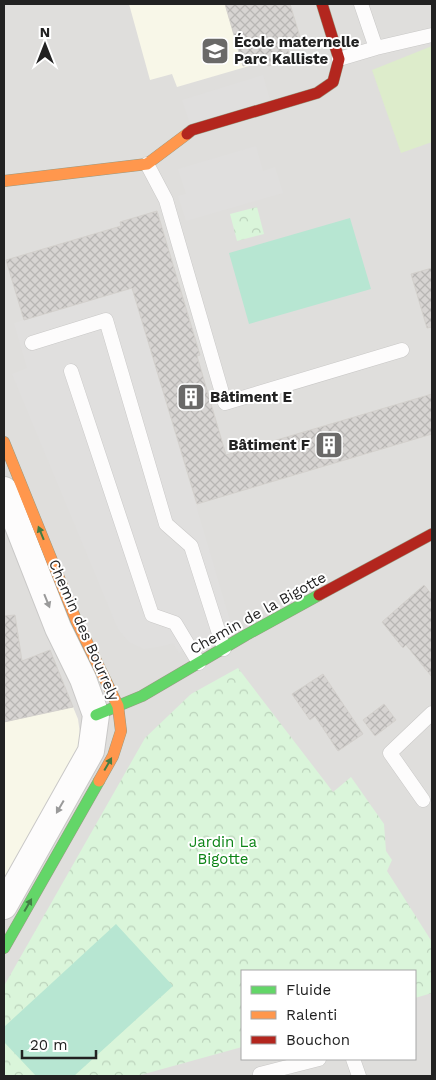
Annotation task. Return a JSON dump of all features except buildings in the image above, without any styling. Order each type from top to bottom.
[{"type":"street","points":[[4,181],[147,164],[192,130],[317,93],[333,82],[339,59],[322,4]]},
{"type":"street","name":"Chemin des Bourrely","points":[[4,442],[76,620],[107,710],[92,751],[4,906]]},
{"type":"street","name":"Chemin des Bourrely","points":[[4,490],[58,628],[83,679],[121,731],[113,756],[4,948]]},
{"type":"street","name":"Chemin de la Bigotte","points":[[107,710],[142,696],[432,534]]},
{"type":"lane","points":[[361,4],[376,48]]},
{"type":"lane","points":[[339,59],[432,35]]},
{"type":"lane","points":[[147,164],[166,200],[225,403],[402,350]]},
{"type":"lane","points":[[32,342],[106,320],[166,524],[191,546],[224,649]]},
{"type":"lane","points":[[71,370],[152,615],[175,623],[199,663]]},
{"type":"lane","points":[[423,800],[390,753],[432,713]]},
{"type":"lane","points":[[260,1074],[315,1060]]},
{"type":"lane","points":[[353,1060],[359,1076]]},
{"type":"shaded area","points":[[4,4],[432,4],[432,1076],[4,1076]]},
{"type":"shaded area","name":"École maternelle Parc Kalliste","points":[[129,4],[290,4],[300,37],[286,42],[291,60],[268,66],[266,61],[177,87],[172,74],[150,80]]},
{"type":"shaded area","points":[[263,75],[272,107],[192,130],[182,100]]},
{"type":"shaded area","points":[[256,146],[263,171],[275,167],[283,193],[186,221],[178,196],[186,194],[178,169]]},
{"type":"shaded area","points":[[132,288],[231,624],[179,653],[173,643],[144,649],[129,642],[118,629],[12,374],[27,368],[14,323]]},
{"type":"shaded area","points":[[73,707],[78,719],[79,748],[4,879],[4,722]]},
{"type":"green space","points":[[432,46],[432,142],[401,153],[372,70]]},
{"type":"green space","points":[[257,207],[264,234],[237,241],[230,214]]},
{"type":"green space","points":[[350,218],[371,289],[249,324],[229,253]]},
{"type":"green space","name":"Jardin La Bigotte","points":[[238,668],[333,792],[351,777],[384,824],[386,851],[392,860],[387,871],[432,942],[432,993],[416,998],[416,970],[241,970],[241,1047],[137,1076],[4,1076],[4,986],[145,738],[191,694]]},
{"type":"green space","points":[[116,924],[173,986],[74,1076],[36,1076],[4,1042],[4,1027]]},
{"type":"traffic: fast","points":[[96,715],[142,696],[319,595]]},
{"type":"traffic: fast","points":[[4,948],[99,781]]},
{"type":"traffic: slow","points":[[4,181],[147,164],[187,134]]},
{"type":"traffic: slow","points":[[4,442],[76,620],[118,706],[121,731],[113,756],[99,781]]},
{"type":"traffic: jam","points":[[187,134],[192,130],[317,93],[333,82],[339,59],[322,4]]},
{"type":"traffic: jam","points":[[319,595],[432,534]]},
{"type":"place","name":"École maternelle Parc Kalliste","points":[[215,51]]},
{"type":"place","name":"Bâtiment E","points":[[191,397]]},
{"type":"place","name":"Bâtiment F","points":[[329,445]]}]
